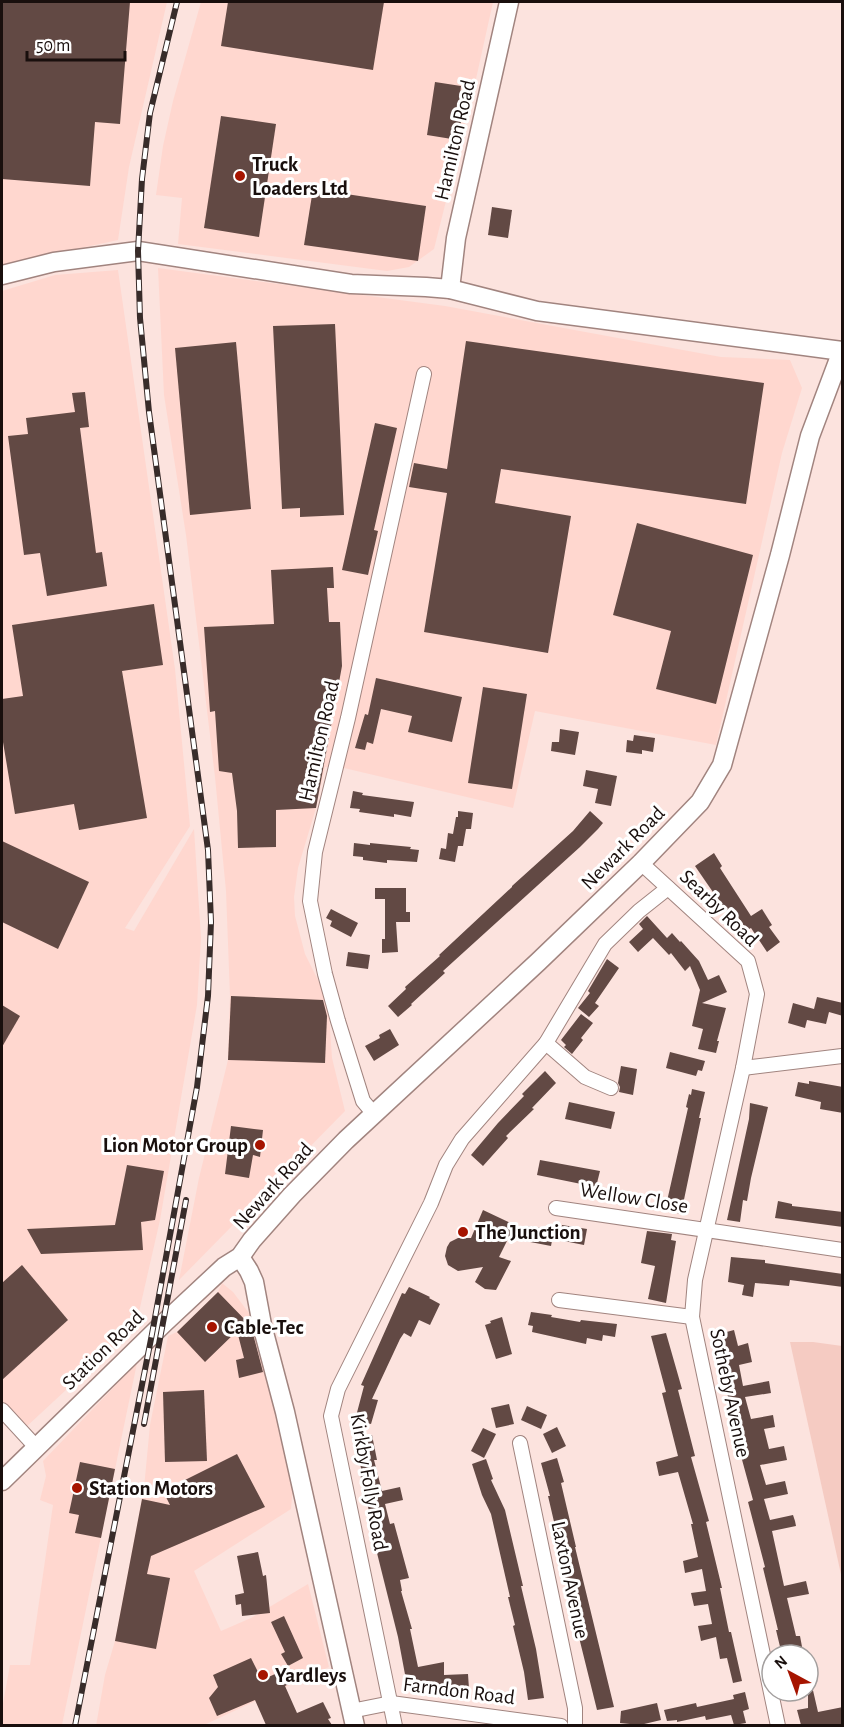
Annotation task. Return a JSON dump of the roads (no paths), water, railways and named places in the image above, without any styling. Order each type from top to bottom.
[{"type":"main road","name":"Hamilton Road","points":[[450,289],[456,238],[508,2]]},
{"type":"main road","points":[[2,274],[54,262],[138,251],[351,284],[450,289],[537,311],[842,351]]},
{"type":"main road","name":"Newark Road","points":[[240,1257],[292,1195],[346,1140],[529,970],[641,863],[700,802],[722,765],[810,436],[842,351]]},
{"type":"main road","points":[[240,1257],[254,1282],[353,1718]]},
{"type":"main road","name":"Station Road","points":[[2,1481],[206,1283],[240,1257]]},
{"type":"street","name":"Hamilton Road","points":[[374,1114],[363,1101],[338,1021],[325,974],[310,901],[315,852],[348,718],[424,374]]},
{"type":"street","name":"Searby Road","points":[[641,863],[748,961],[757,994],[742,1068]]},
{"type":"street","points":[[611,1088],[585,1077],[546,1043],[605,944],[639,911],[668,888]]},
{"type":"street","name":"Kirkby Folly Road","points":[[395,1725],[331,1416],[338,1389],[431,1203],[446,1165],[462,1139],[546,1043]]},
{"type":"street","points":[[742,1068],[843,1056]]},
{"type":"street","name":"Sotheby Avenue","points":[[742,1068],[695,1280],[693,1317],[778,1725]]},
{"type":"street","name":"Wellow Close","points":[[556,1208],[843,1250]]},
{"type":"street","points":[[559,1300],[693,1317]]},
{"type":"street","points":[[2,1410],[36,1447]]},
{"type":"street","name":"Laxton Avenue","points":[[519,1443],[575,1708],[575,1725]]},
{"type":"street","name":"Farndon Road","points":[[353,1718],[391,1703],[561,1725]]},
{"type":"railway","points":[[75,1726],[152,1334],[197,1087],[208,996],[211,922],[208,850],[149,412],[140,318],[138,251],[142,179],[150,113],[177,2]]},
{"type":"railway","points":[[144,1424],[186,1200]]},
{"type":"place","name":"Truck Loaders Ltd","points":[[240,176]]},
{"type":"place","name":"Lion Motor Group","points":[[260,1145]]},
{"type":"place","name":"The Junction","points":[[463,1232]]},
{"type":"place","name":"Cable-Tec","points":[[212,1327]]},
{"type":"place","name":"Station Motors","points":[[77,1488]]},
{"type":"place","name":"Yardleys","points":[[263,1675]]}]
